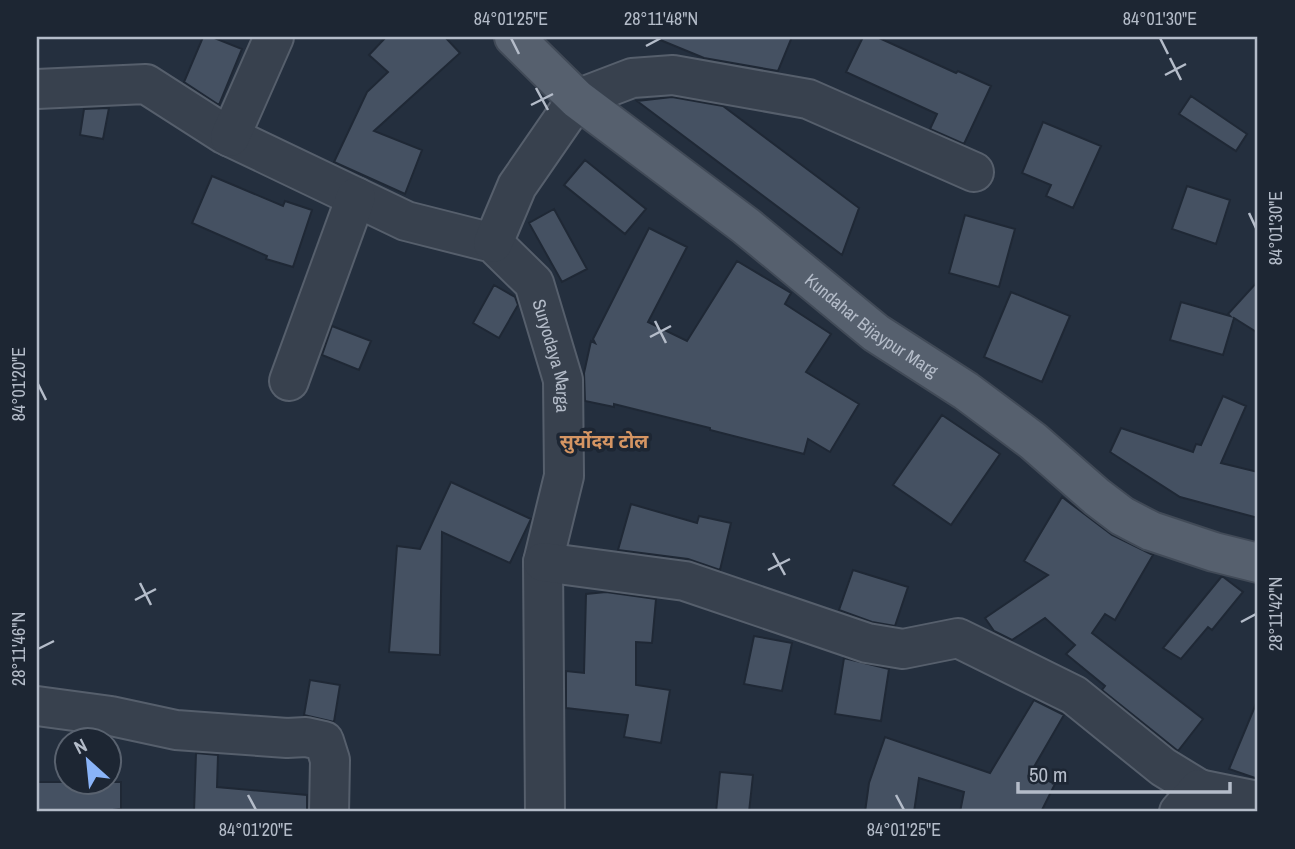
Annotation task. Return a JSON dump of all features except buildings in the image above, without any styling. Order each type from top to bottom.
[{"type":"main road","name":"Kundahar Bijaypur Marg","points":[[514,37],[577,99],[746,226],[876,333],[967,391],[1033,440],[1122,516],[1151,531],[1258,563]]},
{"type":"street","points":[[230,137],[274,37]]},
{"type":"street","points":[[37,89],[146,84],[230,137],[406,221],[493,243],[517,186],[577,99],[632,78],[673,75],[808,99],[974,172]]},
{"type":"street","points":[[289,381],[356,197]]},
{"type":"street","name":"Suryodaya Marga","points":[[493,243],[534,283],[564,380],[564,476],[543,562],[545,812]]},
{"type":"street","points":[[543,562],[685,582],[867,643],[903,649],[958,638],[1074,695],[1163,767],[1189,801],[1258,801]]},
{"type":"street","points":[[37,706],[111,716],[176,730],[306,737],[324,741],[330,760],[329,812]]},
{"type":"district","name":"सुर्योदय टोल","points":[[604,441]]}]
